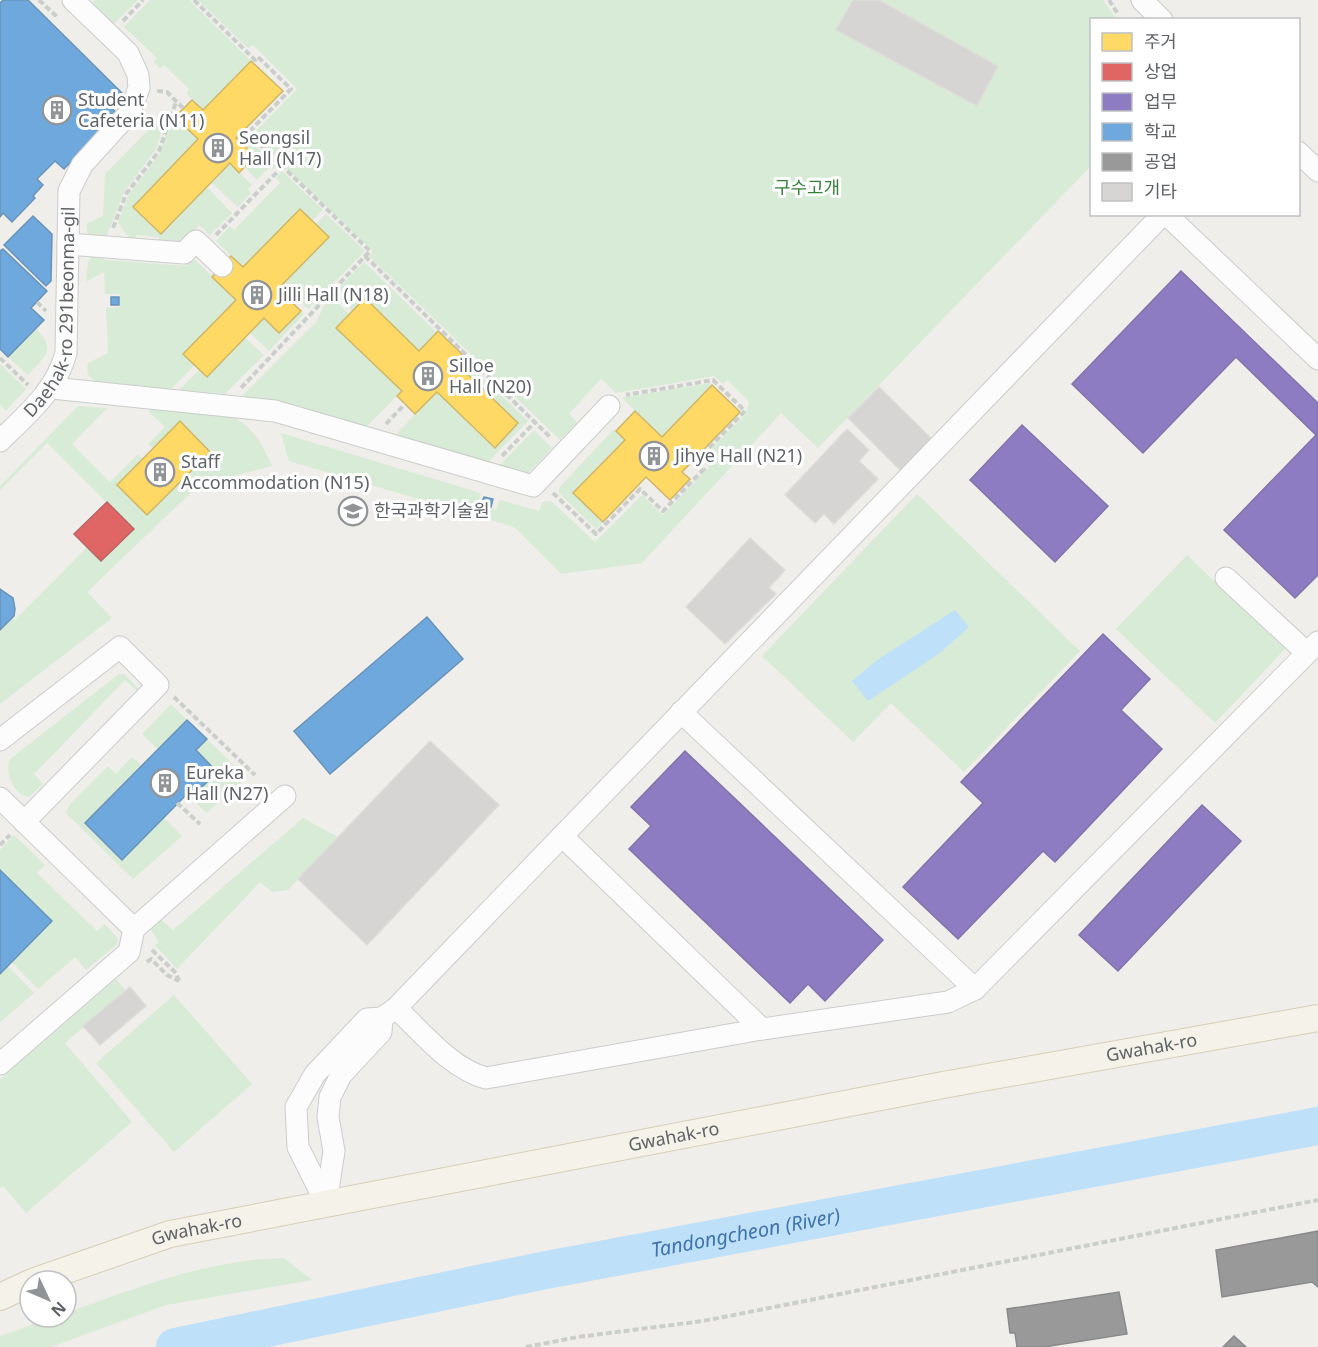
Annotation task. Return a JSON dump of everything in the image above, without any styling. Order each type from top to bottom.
[{"type":"main road","name":"Gwahak-ro","points":[[69,1269],[170,1234],[931,1087],[1318,1018]]},
{"type":"main road","points":[[0,1297],[18,1289]]},
{"type":"street","points":[[1142,0],[1160,18]]},
{"type":"street","points":[[66,6],[128,53],[138,75],[139,88]]},
{"type":"street","name":"Daehak-ro 291beonma-gil","points":[[0,441],[47,393],[61,372],[66,353],[69,191],[82,165],[130,112],[139,88]]},
{"type":"street","points":[[1300,153],[1318,171]]},
{"type":"street","points":[[326,1203],[334,1151],[328,1117],[330,1097],[341,1075],[381,1032],[389,1013],[1163,216]]},
{"type":"street","points":[[1167,216],[1318,359]]},
{"type":"street","points":[[68,244],[184,253],[196,241],[222,266]]},
{"type":"street","points":[[47,393],[225,405],[275,411],[533,486],[609,406]]},
{"type":"street","points":[[389,1013],[473,1075],[486,1078],[762,1029],[948,1002],[975,989],[1312,647],[1226,578]]},
{"type":"street","points":[[0,740],[120,647],[158,685],[19,826]]},
{"type":"street","points":[[681,712],[975,989]]},
{"type":"street","points":[[0,1064],[129,952],[134,929],[285,796]]},
{"type":"street","points":[[0,798],[19,826],[134,929]]},
{"type":"street","points":[[562,836],[762,1029]]},
{"type":"street","points":[[326,1203],[298,1147],[296,1107],[315,1074],[367,1019],[389,1013]]},
{"type":"path","points":[[39,0],[55,15],[66,6]]},
{"type":"path","points":[[130,14],[143,0]]},
{"type":"path","points":[[194,0],[255,60],[258,57],[291,89],[248,133],[370,251],[225,405]]},
{"type":"path","points":[[1109,0],[1118,14]]},
{"type":"path","points":[[139,88],[167,93],[183,109]]},
{"type":"path","points":[[105,246],[126,194],[159,151],[176,102]]},
{"type":"path","points":[[204,249],[282,167]]},
{"type":"path","points":[[364,256],[566,452]]},
{"type":"path","points":[[0,358],[47,393]]},
{"type":"path","points":[[540,480],[596,534],[640,489],[663,511],[704,469],[696,461],[745,411],[713,380],[619,396],[609,406]]},
{"type":"path","points":[[485,473],[535,422]]},
{"type":"path","points":[[174,696],[255,775]]},
{"type":"path","points":[[177,804],[200,824]]},
{"type":"path","points":[[0,845],[19,826]]},
{"type":"path","points":[[151,959],[167,975],[179,981],[176,973],[152,950]]},
{"type":"path","points":[[526,1347],[578,1337],[703,1321],[1318,1200]]},
{"type":"green space","points":[[96,0],[138,0],[114,24],[93,3]]},
{"type":"green space","points":[[150,0],[189,0],[251,61],[203,110],[186,93],[189,89],[164,65],[160,69],[154,62],[157,58],[124,27]]},
{"type":"green space","name":"구수고개","points":[[198,0],[1103,0],[1115,18],[1090,18],[1090,167],[818,448],[781,413],[642,563],[561,574],[514,527],[289,461],[281,433],[481,493],[478,505],[496,510],[500,500],[539,511],[542,502],[551,501],[595,542],[642,495],[663,515],[709,467],[701,459],[746,414],[749,402],[727,380],[723,384],[714,376],[616,393],[601,379],[569,414],[577,422],[560,440],[369,256],[373,251],[252,135],[297,89],[253,45],[248,48]]},
{"type":"green space","points":[[164,114],[167,115],[156,149],[124,192],[106,237],[88,236],[86,224],[103,216],[105,174]]},
{"type":"green space","points":[[171,117],[175,117],[198,139],[133,207],[161,234],[207,187],[232,213],[210,235],[199,225],[182,244],[159,242],[159,237],[136,235],[135,241],[131,240],[118,223],[128,196],[161,152]]},
{"type":"green space","points":[[242,133],[277,167],[273,169],[270,167],[257,180],[245,167],[255,156],[236,138]]},
{"type":"green space","points":[[230,163],[252,185],[248,189],[251,193],[238,207],[211,182]]},
{"type":"green space","points":[[282,171],[323,210],[312,221],[300,209],[243,267],[216,241],[230,226],[234,230],[280,183],[276,178]]},
{"type":"green space","points":[[326,214],[365,251],[308,309],[283,285],[329,237],[316,224]]},
{"type":"green space","points":[[104,254],[104,260],[187,266],[188,260],[195,260],[236,300],[184,354],[195,365],[171,389],[97,382],[88,374],[88,363],[108,353],[106,308],[120,307],[120,294],[105,294],[104,272],[86,282],[88,262],[92,256]]},
{"type":"green space","points":[[364,262],[437,333],[419,351],[365,298],[352,311],[334,293]]},
{"type":"green space","points":[[332,297],[349,314],[337,328],[402,391],[365,428],[285,403],[241,397],[317,321],[324,305]]},
{"type":"green space","points":[[301,311],[304,314],[269,351],[250,333],[264,318],[279,333]]},
{"type":"green space","points":[[35,328],[46,342],[47,348],[44,358],[28,375],[8,357]]},
{"type":"green space","points":[[245,338],[264,355],[225,394],[179,390],[199,370],[207,377]]},
{"type":"green space","points":[[460,356],[528,421],[487,463],[403,438],[397,433],[437,392],[494,448],[518,424],[455,362]]},
{"type":"green space","points":[[0,364],[26,389],[6,411],[0,405]]},
{"type":"green space","points":[[710,383],[712,385],[662,437],[622,398]]},
{"type":"green space","points":[[78,406],[107,408],[72,444],[110,482],[138,454],[143,459],[117,485],[147,515],[210,452],[180,422],[153,448],[148,444],[165,427],[148,411],[152,408],[210,411],[239,420],[251,430],[262,445],[272,466],[199,485],[87,592],[112,618],[0,704],[0,605],[15,620],[87,547],[101,561],[133,529],[47,443],[0,490],[0,486]]},
{"type":"green space","points":[[614,429],[625,440],[573,493],[603,522],[596,529],[559,493],[559,488]]},
{"type":"green space","points":[[534,430],[552,448],[526,475],[497,468]]},
{"type":"green space","points":[[917,494],[1080,651],[964,772],[891,703],[853,742],[762,656]]},
{"type":"green space","points":[[1187,555],[1285,649],[1215,723],[1116,629]]},
{"type":"green space","points":[[119,674],[124,674],[139,689],[137,691],[125,680],[34,774],[43,784],[29,797],[19,792],[9,777],[10,759]]},
{"type":"green space","points":[[171,704],[187,720],[157,749],[142,734]]},
{"type":"green space","points":[[207,739],[247,778],[206,813],[191,798],[217,772],[196,750]]},
{"type":"green space","points":[[132,757],[141,765],[85,823],[122,859],[163,817],[182,836],[133,879],[66,813],[70,804],[108,766],[116,774]]},
{"type":"green space","points":[[303,818],[338,837],[288,890],[272,892],[260,882],[177,969],[155,945],[159,942],[149,927],[159,918],[173,930]]},
{"type":"green space","points":[[14,835],[45,865],[37,873],[97,931],[105,924],[118,939],[117,944],[86,970],[75,957],[38,989],[12,962],[52,921],[0,870],[0,850]]},
{"type":"green space","points":[[8,966],[34,993],[0,1022],[0,974]]},
{"type":"green space","points":[[116,979],[126,991],[65,1043],[132,1122],[26,1213],[3,1186],[0,1188],[0,1079]]},
{"type":"green space","points":[[174,995],[252,1084],[174,1152],[96,1063]]},
{"type":"green space","points":[[284,1258],[312,1280],[166,1305],[51,1347],[0,1347],[0,1336],[20,1329],[78,1329],[78,1309],[146,1285],[201,1269]]},
{"type":"water","points":[[955,610],[969,627],[940,653],[868,701],[852,681],[877,660]]},
{"type":"building: 주거","name":"Seongsil Hall (N17)","points":[[251,61],[283,91],[236,138],[255,156],[239,173],[230,163],[161,234],[133,207],[198,139],[175,117],[192,100],[203,110]]},
{"type":"building: 주거","name":"Jilli Hall (N18)","points":[[300,209],[329,237],[278,289],[301,311],[279,333],[264,318],[207,377],[183,354],[236,300],[212,277],[231,256],[243,267]]},
{"type":"building: 주거","name":"Silloe Hall (N20)","points":[[365,298],[419,351],[438,331],[462,354],[455,362],[518,423],[495,448],[437,392],[415,414],[397,396],[402,391],[336,328]]},
{"type":"building: 주거","name":"Jihye Hall (N21)","points":[[712,385],[740,412],[682,472],[690,479],[670,500],[646,477],[603,522],[573,493],[625,440],[616,431],[635,411],[662,437]]},
{"type":"building: 주거","name":"Staff Accommodation (N15)","points":[[180,421],[210,452],[147,515],[117,485]]},
{"type":"building: 상업","points":[[107,502],[134,529],[101,561],[74,534]]},
{"type":"building: 업무","points":[[1181,271],[1318,403],[1318,575],[1295,598],[1224,530],[1316,435],[1236,357],[1143,453],[1072,384]]},
{"type":"building: 업무","points":[[1022,425],[1108,506],[1055,562],[970,480]]},
{"type":"building: 업무","points":[[1103,634],[1150,679],[1121,710],[1162,749],[1055,862],[1043,851],[958,939],[903,887],[983,803],[961,782]]},
{"type":"building: 업무","points":[[685,751],[883,940],[825,1001],[808,984],[790,1003],[629,849],[651,826],[631,807]]},
{"type":"building: 업무","points":[[1202,805],[1241,841],[1118,971],[1079,935]]},
{"type":"building: 학교","name":"Student Cafeteria (N11)","points":[[3,0],[28,0],[122,93],[109,106],[118,114],[64,169],[55,161],[37,179],[43,185],[33,196],[35,198],[12,222],[3,213],[0,217],[0,3]]},
{"type":"building: 학교","points":[[33,216],[52,234],[51,281],[46,286],[4,245]]},
{"type":"building: 학교","points":[[3,249],[47,291],[31,308],[44,320],[8,357],[0,349],[0,251]]},
{"type":"building: 학교","points":[[111,297],[119,297],[119,305],[111,305]]},
{"type":"building: 학교","points":[[484,497],[493,499],[491,507],[481,504]]},
{"type":"building: 학교","points":[[0,589],[13,598],[15,609],[14,616],[0,630]]},
{"type":"building: 학교","points":[[427,617],[463,659],[330,774],[294,731]]},
{"type":"building: 학교","name":"Eureka Hall (N27)","points":[[187,720],[207,739],[196,750],[217,772],[191,798],[187,794],[122,860],[85,823]]},
{"type":"building: 학교","points":[[0,870],[52,921],[0,974]]},
{"type":"building: 공업","points":[[1318,1231],[1318,1287],[1312,1282],[1222,1297],[1216,1250]]},
{"type":"building: 공업","points":[[1119,1292],[1127,1334],[1044,1347],[1017,1347],[1015,1333],[1010,1333],[1007,1309]]},
{"type":"building: 공업","points":[[1234,1336],[1246,1347],[1223,1347]]},
{"type":"building: 기타","points":[[853,0],[879,0],[998,66],[977,106],[836,30]]},
{"type":"building: 기타","points":[[879,387],[937,444],[906,476],[848,418]]},
{"type":"building: 기타","points":[[847,429],[869,450],[859,461],[878,479],[834,524],[824,514],[815,523],[785,495]]},
{"type":"building: 기타","points":[[750,538],[785,570],[769,588],[776,594],[725,644],[686,607]]},
{"type":"building: 기타","points":[[430,741],[499,805],[367,945],[298,879]]},
{"type":"building: 기타","points":[[130,987],[146,1006],[100,1045],[83,1026]]},
{"type":"waterway","name":"Tandongcheon (River)","points":[[175,1347],[546,1270],[1318,1126]]},
{"type":"place","name":"Student Cafeteria (N11)","points":[[57,110]]},
{"type":"place","name":"Seongsil Hall (N17)","points":[[218,148]]},
{"type":"place","name":"Jilli Hall (N18)","points":[[257,295]]},
{"type":"place","name":"Silloe Hall (N20)","points":[[428,376]]},
{"type":"place","name":"Jihye Hall (N21)","points":[[654,456]]},
{"type":"place","name":"Staff Accommodation (N15)","points":[[160,472]]},
{"type":"place","name":"한국과학기술원","points":[[353,511]]},
{"type":"place","name":"Eureka Hall (N27)","points":[[165,783]]}]
